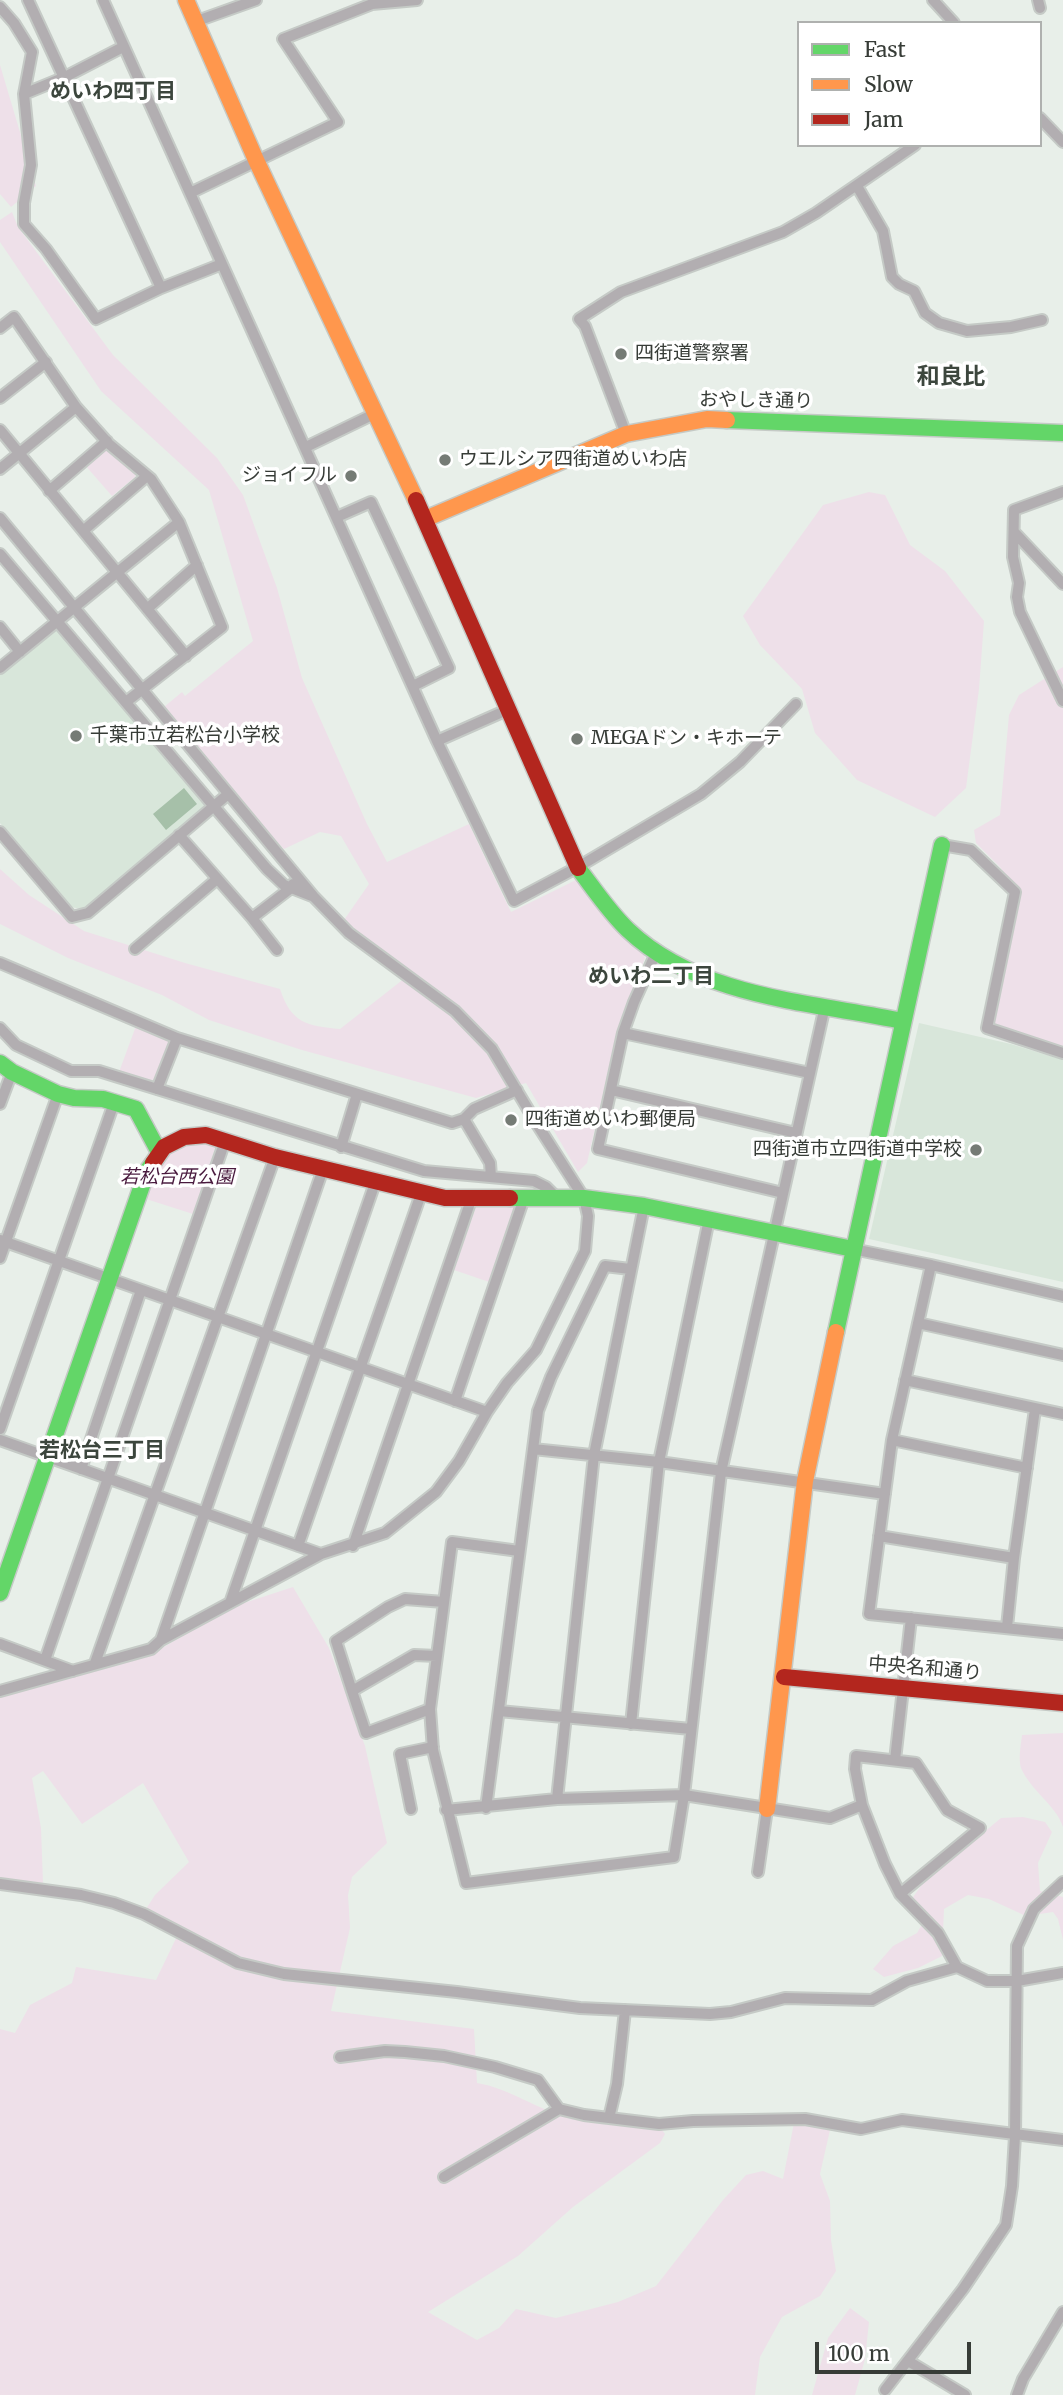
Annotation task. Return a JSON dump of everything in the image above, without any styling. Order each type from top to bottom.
[{"type":"street","points":[[28,0],[161,288]]},
{"type":"street","points":[[103,0],[438,741],[514,901],[578,867],[701,794],[740,762],[796,704]]},
{"type":"street","points":[[186,0],[257,160],[425,519],[578,867],[609,909],[634,936],[656,953],[701,977],[741,990],[903,1021]]},
{"type":"street","points":[[190,192],[338,122],[283,39],[372,4],[417,0]]},
{"type":"street","points":[[933,0],[952,21]]},
{"type":"street","points":[[197,21],[253,1]]},
{"type":"street","points":[[0,7],[14,23],[32,52],[24,94],[31,165],[24,203],[24,224],[46,249],[96,319],[161,288],[222,264]]},
{"type":"street","points":[[24,94],[63,78],[123,47]]},
{"type":"street","points":[[1042,120],[1063,142]]},
{"type":"street","points":[[626,434],[586,326],[579,319],[621,292],[783,232],[857,186],[912,147]]},
{"type":"street","points":[[857,186],[883,231],[892,277],[899,284],[914,291],[925,313],[939,323],[967,331],[1011,327],[1042,320]]},
{"type":"street","points":[[0,328],[14,317],[76,407],[107,442],[147,476],[179,522],[222,627],[126,702]]},
{"type":"street","points":[[0,398],[46,362]]},
{"type":"street","points":[[0,469],[76,407]]},
{"type":"street","points":[[306,447],[374,414]]},
{"type":"street","name":"おやしき通り","points":[[425,519],[626,434],[707,419],[1063,433]]},
{"type":"street","points":[[0,430],[186,656]]},
{"type":"street","points":[[49,491],[107,442]]},
{"type":"street","points":[[83,531],[147,476]]},
{"type":"street","points":[[1061,496],[1014,510],[1013,557],[1019,583],[1017,597],[1020,612],[1063,701]]},
{"type":"street","points":[[337,517],[371,502],[449,668],[413,686]]},
{"type":"street","points":[[0,518],[314,897],[349,933],[455,1011],[492,1049],[584,1198],[588,1216],[585,1251],[536,1350],[507,1383],[459,1461],[436,1492],[385,1533],[321,1554],[161,1640],[150,1649],[0,1691]]},
{"type":"street","points":[[0,668],[179,522]]},
{"type":"street","points":[[1015,533],[1063,584]]},
{"type":"street","points":[[0,554],[267,869],[284,884],[314,897]]},
{"type":"street","points":[[147,609],[197,565]]},
{"type":"street","points":[[0,627],[20,652]]},
{"type":"street","points":[[438,741],[507,710]]},
{"type":"street","points":[[0,832],[72,917],[88,914],[228,795]]},
{"type":"street","points":[[179,835],[277,950]]},
{"type":"street","points":[[758,1872],[784,1677],[805,1481],[942,845],[971,850],[1015,892],[987,1028],[1063,1053]]},
{"type":"street","points":[[252,918],[291,888],[296,875]]},
{"type":"street","points":[[135,949],[217,878]]},
{"type":"street","points":[[656,953],[623,1033],[598,1149],[783,1193]]},
{"type":"street","points":[[0,964],[177,1038],[452,1123],[464,1119],[474,1109],[517,1090]]},
{"type":"street","points":[[519,1551],[453,1542],[430,1709],[433,1747],[446,1810],[466,1883],[674,1857],[684,1796],[721,1472],[825,1006]]},
{"type":"street","points":[[0,1028],[16,1045],[71,1071],[99,1071],[424,1171],[534,1181],[546,1187],[557,1198]]},
{"type":"street","points":[[623,1033],[810,1073]]},
{"type":"street","points":[[157,1088],[177,1038]]},
{"type":"street","points":[[0,1104],[6,1067],[58,1094],[136,1109],[159,1152]]},
{"type":"street","points":[[611,1090],[796,1133]]},
{"type":"street","points":[[0,1258],[3,1241],[58,1094]]},
{"type":"street","points":[[341,1147],[357,1094]]},
{"type":"street","points":[[0,1429],[114,1103]]},
{"type":"street","points":[[464,1119],[490,1163],[491,1177]]},
{"type":"street","points":[[0,1593],[147,1171],[159,1152],[173,1142],[195,1135],[206,1135],[275,1157],[421,1194],[444,1198],[584,1198],[644,1206],[774,1231],[1063,1296]]},
{"type":"street","points":[[45,1660],[225,1141]]},
{"type":"street","points":[[95,1663],[275,1157]]},
{"type":"street","points":[[161,1640],[323,1169]]},
{"type":"street","points":[[230,1604],[375,1183]]},
{"type":"street","points":[[298,1546],[421,1194]]},
{"type":"street","points":[[352,1546],[472,1197]]},
{"type":"street","points":[[455,1401],[524,1198]]},
{"type":"street","points":[[557,1799],[594,1455],[644,1206]]},
{"type":"street","points":[[631,1724],[659,1462],[709,1219]]},
{"type":"street","points":[[3,1241],[487,1412]]},
{"type":"street","points":[[931,1265],[892,1440],[869,1614],[1063,1634]]},
{"type":"street","points":[[486,1808],[538,1411],[551,1377],[605,1266],[630,1269]]},
{"type":"street","points":[[81,1469],[141,1290]]},
{"type":"street","points":[[918,1323],[1063,1355]]},
{"type":"street","points":[[905,1380],[1063,1415]]},
{"type":"street","points":[[1007,1627],[1035,1409]]},
{"type":"street","points":[[0,1440],[321,1554]]},
{"type":"street","points":[[892,1440],[1027,1468]]},
{"type":"street","points":[[533,1448],[805,1481],[885,1494]]},
{"type":"street","points":[[879,1536],[1014,1558]]},
{"type":"street","points":[[430,1709],[366,1733],[336,1641],[388,1606],[405,1599],[444,1602]]},
{"type":"street","points":[[895,1760],[911,1618]]},
{"type":"street","points":[[0,1644],[73,1671]]},
{"type":"street","points":[[352,1691],[414,1655],[437,1656]]},
{"type":"street","name":"中央名和通り","points":[[784,1677],[1063,1703]]},
{"type":"street","points":[[499,1711],[691,1729]]},
{"type":"street","points":[[411,1809],[400,1754],[433,1747]]},
{"type":"street","points":[[900,1894],[980,1828],[947,1810],[916,1763],[856,1756],[855,1769],[862,1805],[900,1894],[938,1933],[957,1968]]},
{"type":"street","points":[[446,1810],[557,1799],[684,1796],[830,1818],[862,1805]]},
{"type":"street","points":[[884,2390],[963,2289],[1006,2225],[1015,2136],[1017,1946],[1034,1909],[1063,1882]]},
{"type":"street","points":[[0,1884],[81,1895],[114,1903],[144,1914],[238,1963],[284,1974],[579,2008],[710,2014],[731,2012],[785,1998],[872,2000],[907,1981],[957,1968],[987,1981],[1017,1981],[1063,1973]]},
{"type":"street","points":[[609,2118],[617,2084],[625,2010]]},
{"type":"street","points":[[340,2057],[385,2051],[405,2052],[444,2056],[495,2067],[538,2080],[559,2109]]},
{"type":"street","points":[[444,2178],[559,2109],[659,2124],[692,2120],[805,2119],[861,2129],[902,2120],[1063,2140]]},
{"type":"street","points":[[1017,2395],[1023,2379],[1063,2312]]},
{"type":"street","points":[[908,2361],[965,2395]]},
{"type":"shaded area","name":"千葉市立若松台小学校","points":[[54,627],[62,628],[206,801],[205,807],[83,909],[70,907],[0,823],[0,671]]},
{"type":"shaded area","points":[[184,788],[197,804],[166,830],[153,814]]},
{"type":"shaded area","name":"四街道市立四街道中学校","points":[[919,1023],[1011,1044],[1063,1060],[1063,1282],[869,1239]]},
{"type":"green space","points":[[0,65],[36,186],[11,207],[0,194]]},
{"type":"green space","points":[[12,212],[18,227],[113,355],[217,458],[243,495],[277,588],[302,678],[367,824],[387,862],[469,824],[511,912],[576,880],[609,923],[642,949],[645,958],[617,1032],[587,1163],[578,1172],[526,1083],[476,1098],[302,1050],[209,1020],[162,995],[68,958],[0,924],[0,869],[29,895],[84,931],[280,989],[295,1016],[309,1024],[328,1028],[340,1029],[410,974],[344,920],[369,884],[341,836],[320,832],[284,849],[232,796],[165,712],[167,710],[164,707],[182,692],[185,696],[253,641],[209,490],[101,391],[0,242],[0,220]]},
{"type":"green space","points":[[103,447],[110,448],[136,472],[135,477],[112,496],[84,464]]},
{"type":"green space","points":[[869,492],[885,495],[910,545],[945,571],[984,621],[979,689],[966,788],[935,817],[857,780],[815,733],[802,689],[760,645],[743,616],[823,505]]},
{"type":"green space","points":[[1063,667],[1063,1047],[994,1023],[1020,896],[1000,867],[976,843],[974,830],[1000,815],[1009,715],[1019,695]]},
{"type":"green space","points":[[136,1026],[171,1039],[157,1078],[150,1081],[119,1072]]},
{"type":"green space","name":"若松台西公園","points":[[217,1142],[193,1214],[143,1198],[151,1172],[178,1143]]},
{"type":"green space","points":[[480,1203],[515,1204],[517,1208],[492,1283],[454,1270],[476,1207]]},
{"type":"green space","points":[[293,1587],[329,1648],[365,1746],[387,1843],[352,1877],[348,1895],[350,1928],[331,2011],[474,2029],[477,2083],[501,2089],[546,2110],[580,2121],[662,2130],[665,2134],[660,2143],[573,2207],[518,2256],[428,2312],[477,2340],[499,2328],[516,2309],[556,2318],[618,2302],[656,2286],[723,2200],[746,2175],[763,2171],[783,2179],[794,2123],[806,2123],[830,2130],[820,2174],[830,2201],[831,2240],[836,2271],[820,2296],[782,2317],[760,2357],[755,2395],[0,2395],[0,2029],[15,2033],[30,2005],[72,1983],[76,1967],[156,1980],[181,1928],[146,1909],[155,1895],[189,1862],[143,1783],[82,1824],[43,1771],[32,1778],[41,1828],[43,1883],[0,1878],[0,1696],[152,1654],[232,1607]]},
{"type":"green space","points":[[1063,1733],[1063,1827],[1055,1812],[1025,1776],[1020,1756],[1022,1735]]},
{"type":"green space","points":[[1023,1817],[1045,1822],[1052,1832],[1038,1863],[1040,1891],[1063,1897],[1063,1940],[1058,1919],[1053,1912],[1026,1916],[989,1899],[968,1895],[944,1909],[942,1956],[918,1968],[884,1977],[873,1969],[893,1946],[917,1933],[928,1914],[911,1900],[923,1883],[1001,1818]]},
{"type":"green space","points":[[850,2308],[869,2322],[865,2359],[855,2395],[812,2395],[828,2338]]},
{"type":"traffic: fast","points":[[727,420],[1063,433]]},
{"type":"traffic: fast","points":[[836,1332],[942,845]]},
{"type":"traffic: fast","points":[[578,868],[628,930],[657,953],[688,970],[722,984],[758,994],[903,1021]]},
{"type":"traffic: fast","points":[[0,1063],[12,1072],[58,1094],[74,1098],[103,1099],[136,1109],[159,1152]]},
{"type":"traffic: fast","points":[[0,1593],[147,1171],[153,1163]]},
{"type":"traffic: fast","points":[[510,1198],[584,1198],[644,1206],[853,1249]]},
{"type":"traffic: slow","points":[[186,0],[256,160],[416,500]]},
{"type":"traffic: slow","points":[[425,519],[626,434],[707,419],[727,420]]},
{"type":"traffic: slow","points":[[767,1809],[805,1481],[836,1332]]},
{"type":"traffic: jam","points":[[416,500],[578,868]]},
{"type":"traffic: jam","points":[[153,1163],[164,1147],[184,1137],[206,1135],[275,1157],[445,1198],[510,1198]]},
{"type":"traffic: jam","points":[[784,1677],[1063,1703]]},
{"type":"place","name":"四街道警察署","points":[[621,354]]},
{"type":"place","name":"ウエルシア四街道めいわ店","points":[[445,460]]},
{"type":"place","name":"ジョイフル","points":[[351,476]]},
{"type":"place","name":"千葉市立若松台小学校","points":[[76,736]]},
{"type":"place","name":"MEGAドン・キホーテ","points":[[577,739]]},
{"type":"place","name":"四街道めいわ郵便局","points":[[511,1120]]},
{"type":"place","name":"四街道市立四街道中学校","points":[[976,1150]]},
{"type":"district","name":"めいわ四丁目","points":[[113,92]]},
{"type":"district","name":"和良比","points":[[951,377]]},
{"type":"district","name":"めいわ二丁目","points":[[651,977]]},
{"type":"district","name":"若松台三丁目","points":[[102,1451]]}]
